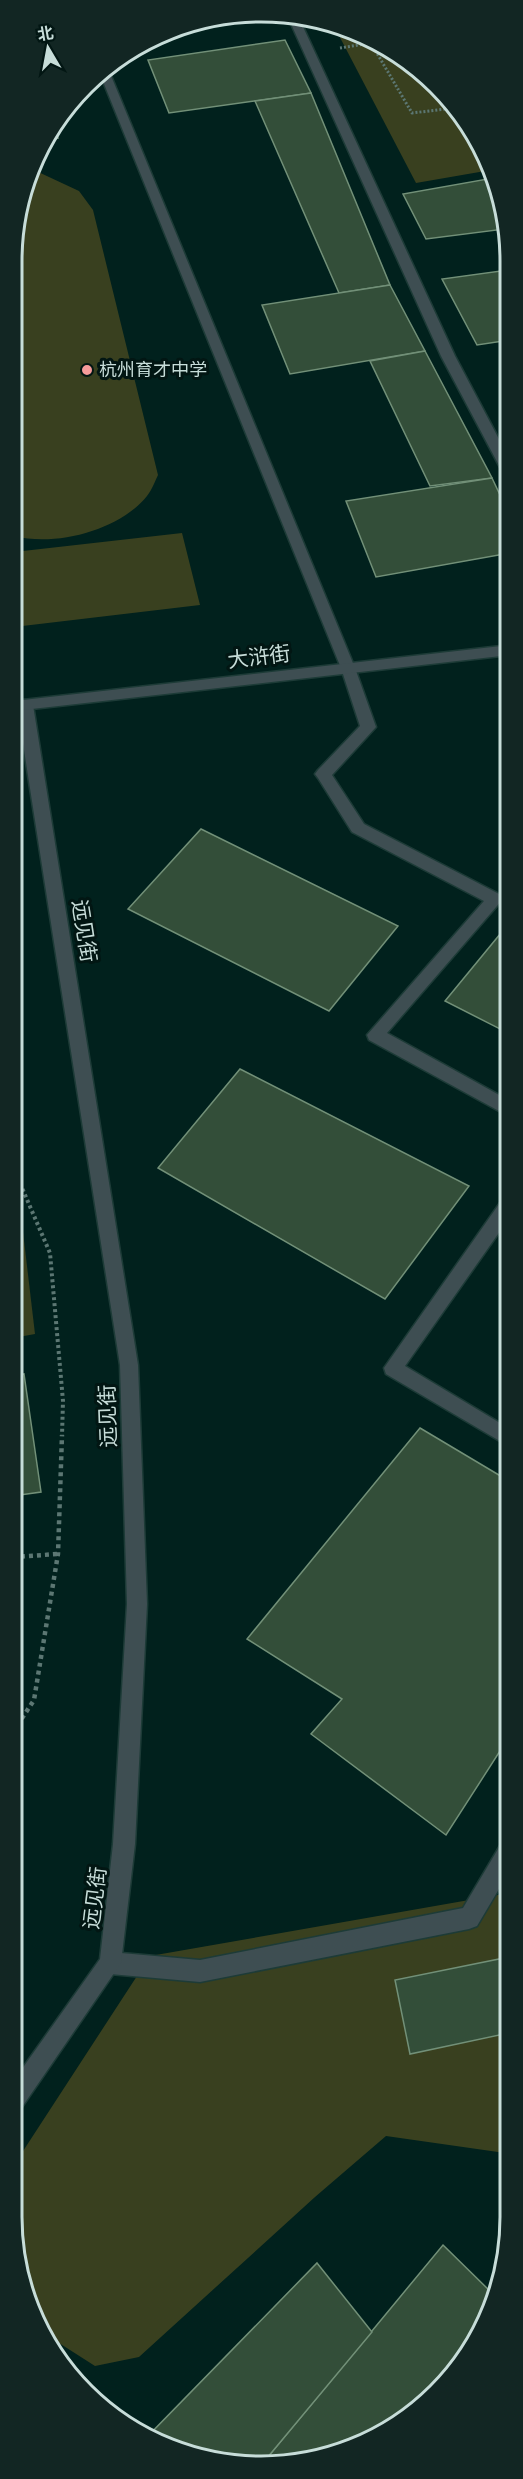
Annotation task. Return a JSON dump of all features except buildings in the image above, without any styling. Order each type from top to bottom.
[{"type":"street","points":[[297,26],[448,356],[500,454]]},
{"type":"street","points":[[108,79],[348,668],[368,727],[323,774],[358,828],[495,899],[375,1035],[500,1104]]},
{"type":"street","name":"大浒街","points":[[22,706],[500,651]]},
{"type":"street","name":"远见街","points":[[22,724],[129,1365],[137,1604],[124,1844],[110,1963],[22,2088]]},
{"type":"street","points":[[500,1216],[393,1368],[500,1432]]},
{"type":"street","points":[[110,1963],[200,1971],[469,1918],[500,1867]]},
{"type":"path","points":[[310,53],[361,45]]},
{"type":"path","points":[[377,52],[412,113],[445,109]]},
{"type":"path","points":[[22,1188],[50,1253],[63,1401],[58,1554],[34,1700],[22,1717]]},
{"type":"path","points":[[22,1556],[58,1554]]},
{"type":"green space","points":[[339,35],[381,55],[419,82],[451,116],[476,156],[483,171],[416,183]]},
{"type":"green space","points":[[40,173],[79,191],[93,210],[158,475],[147,496],[121,518],[86,533],[49,539],[22,537],[22,262],[27,215]]},
{"type":"green space","points":[[182,533],[200,605],[22,626],[22,551]]},
{"type":"green space","points":[[22,1230],[23,1232],[35,1334],[22,1336]]},
{"type":"green space","points":[[500,1895],[500,2152],[386,2136],[315,2197],[139,2357],[95,2366],[59,2343],[47,2323],[35,2294],[27,2264],[23,2233],[22,2153],[150,1956]]},
{"type":"place","name":"杭州育才中学","points":[[87,370]]}]
